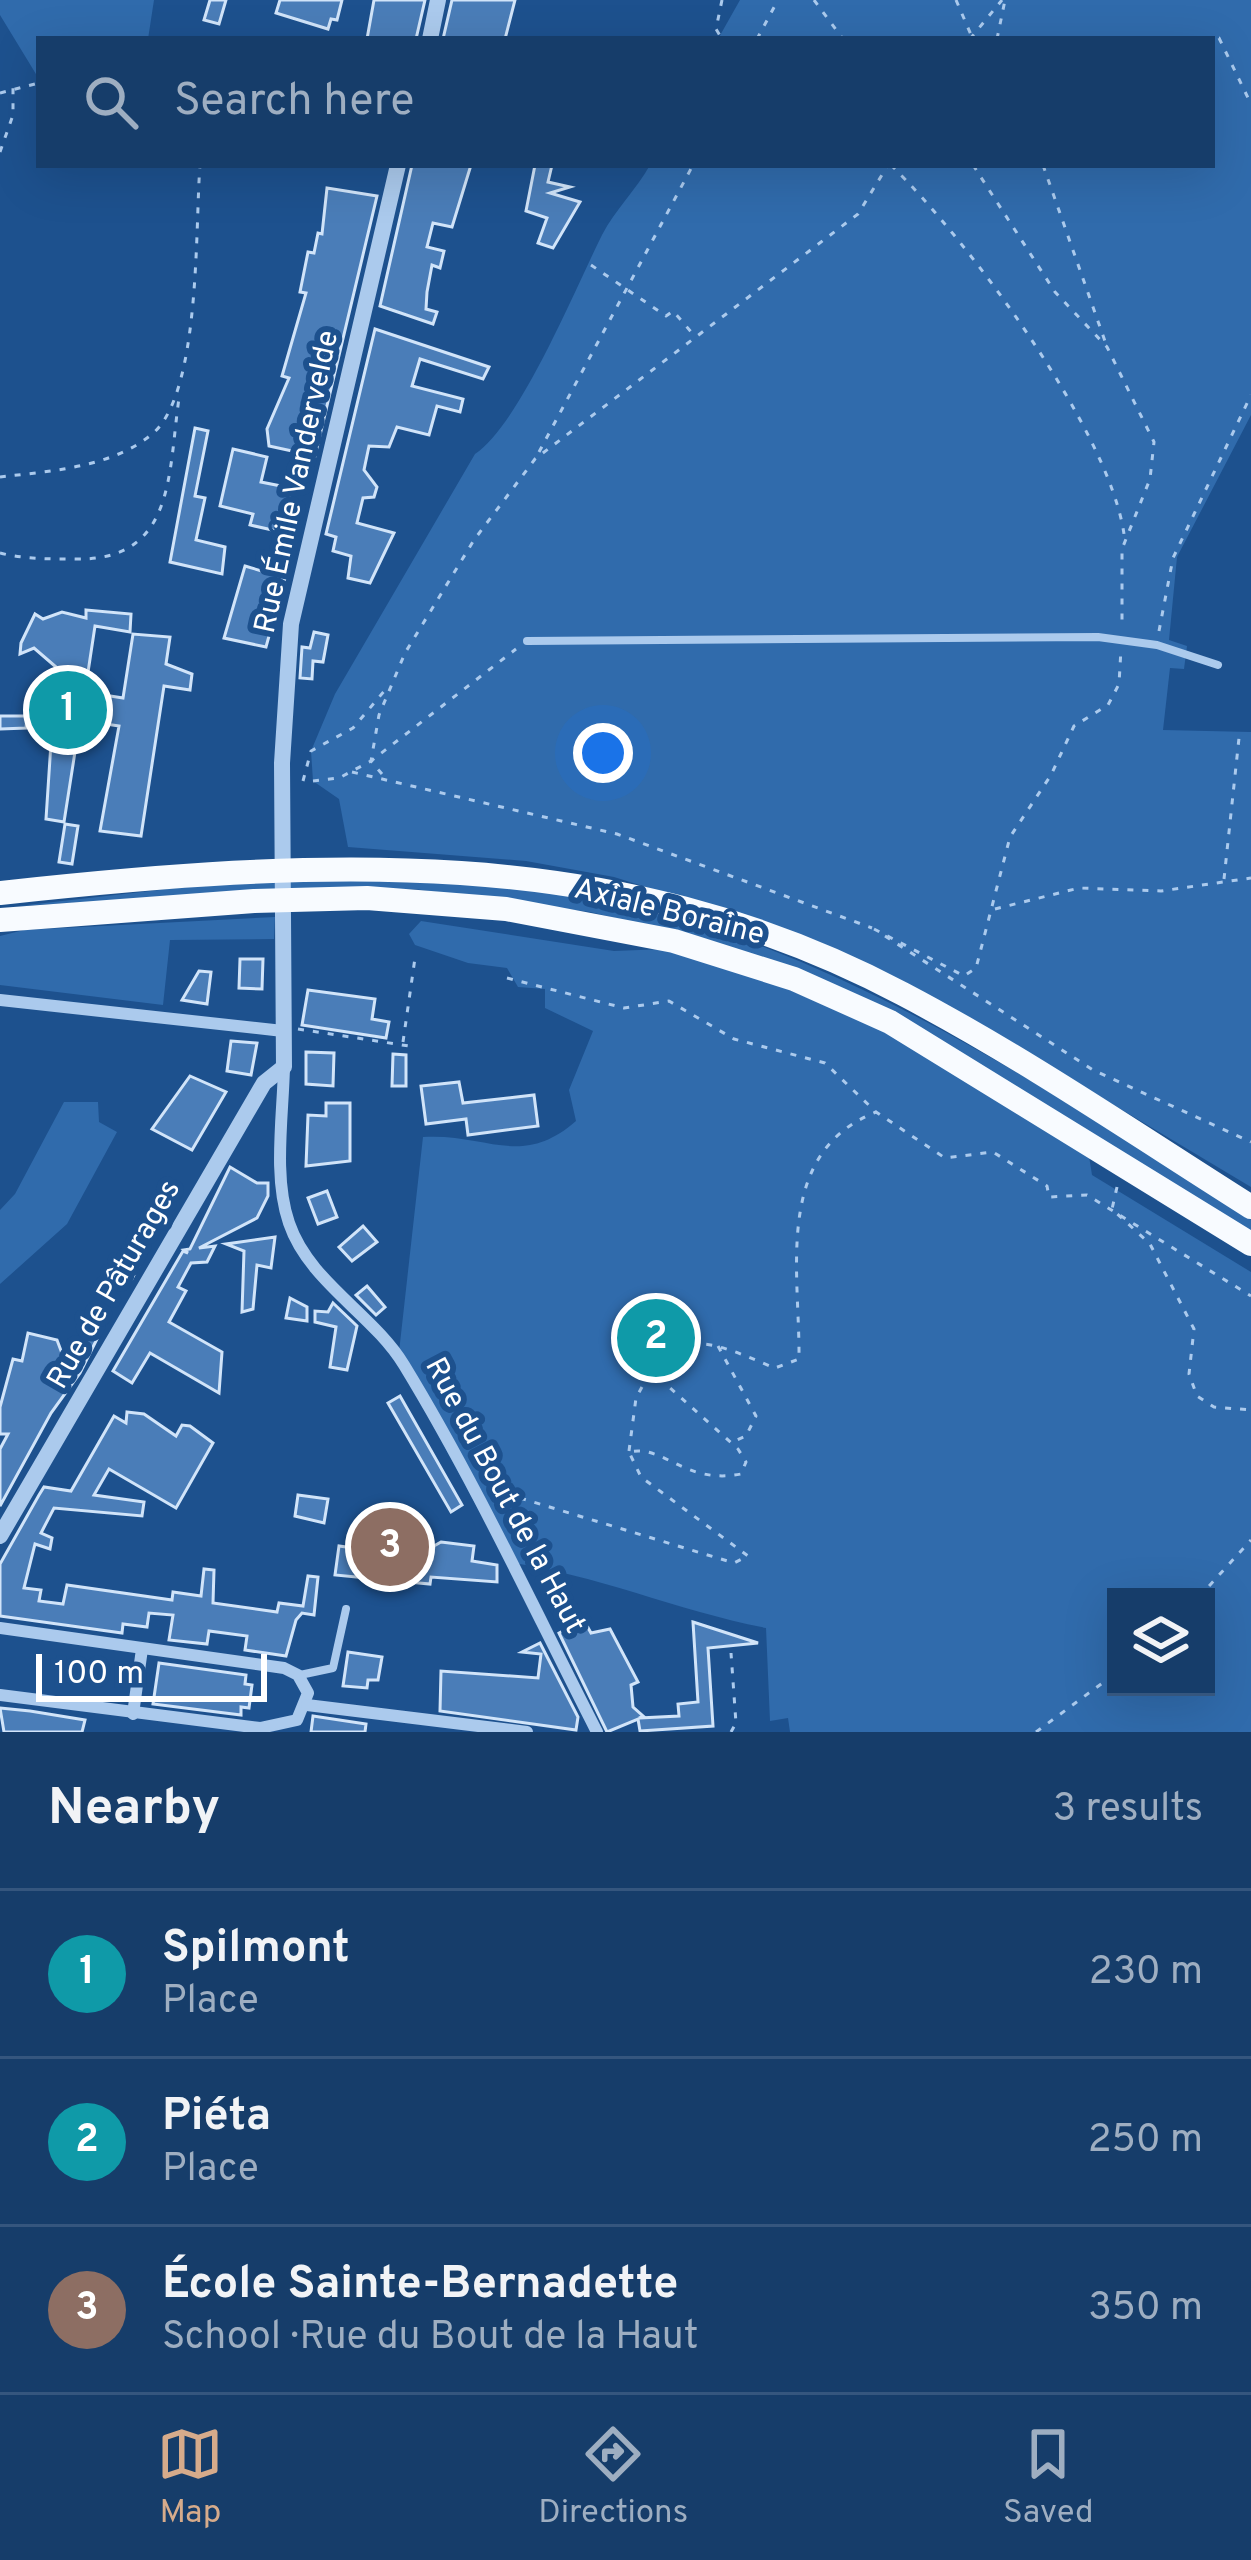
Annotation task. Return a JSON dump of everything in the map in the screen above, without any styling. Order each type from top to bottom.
[{"type":"highway","name":"Axiale Boraine","points":[[0,893],[320,866],[451,870],[566,884],[679,908],[792,944],[922,1004],[1251,1207]]},
{"type":"highway","name":"Axiale Boraine","points":[[0,920],[320,898],[439,901],[571,918],[674,940],[794,979],[927,1044],[1251,1244]]},
{"type":"street","points":[[431,36],[438,0]]},
{"type":"street","name":"Rue Émile Vandervelde","points":[[283,1029],[283,741],[291,623],[397,168]]},
{"type":"street","points":[[0,1000],[283,1029]]},
{"type":"street","name":"Rue du Bout de la Haut","points":[[283,1029],[283,1199],[290,1226],[321,1274],[402,1360],[509,1555],[597,1732]]},
{"type":"street","name":"Rue de Pâturages","points":[[0,1536],[264,1084],[284,1067]]},
{"type":"street","points":[[0,1628],[268,1665],[298,1675],[308,1694],[297,1720],[277,1728],[0,1695]]},
{"type":"street","points":[[133,1714],[142,1649]]},
{"type":"street","points":[[307,1705],[527,1732]]},
{"type":"lane","points":[[526,641],[1121,638],[1218,665]]},
{"type":"lane","points":[[298,1675],[333,1668],[346,1609]]},
{"type":"path","points":[[720,36],[716,29],[722,0]]},
{"type":"path","points":[[759,36],[778,0]]},
{"type":"path","points":[[814,0],[841,36]]},
{"type":"path","points":[[956,0],[970,36]]},
{"type":"path","points":[[973,36],[1004,0]]},
{"type":"path","points":[[998,36],[1004,0]]},
{"type":"path","points":[[1215,38],[1251,104]]},
{"type":"path","points":[[0,93],[36,84]]},
{"type":"path","points":[[0,152],[13,115],[13,88]]},
{"type":"path","points":[[0,553],[107,560],[140,543],[162,509],[180,393],[200,168]]},
{"type":"path","points":[[303,781],[311,752],[353,728],[389,686],[474,540],[536,459],[691,168]]},
{"type":"path","points":[[536,459],[858,214],[888,168]]},
{"type":"path","points":[[352,772],[617,834],[874,929],[964,976],[976,968],[1010,837],[1051,775],[1073,726],[1108,705],[1119,684],[1124,537],[1118,495],[1041,359],[945,221],[893,168]]},
{"type":"path","points":[[976,168],[1055,292],[1107,347]]},
{"type":"path","points":[[1044,168],[1107,347],[1154,442],[1150,479],[1124,537]]},
{"type":"path","points":[[591,266],[666,316],[673,311],[694,335]]},
{"type":"path","points":[[0,477],[53,470],[129,449],[153,434],[180,393]]},
{"type":"path","points":[[1157,645],[1173,558],[1251,395]]},
{"type":"path","points":[[313,781],[352,772],[371,761],[526,641]]},
{"type":"path","points":[[371,761],[389,686]]},
{"type":"path","points":[[1224,881],[1239,738]]},
{"type":"path","points":[[371,761],[383,776]]},
{"type":"path","points":[[994,909],[1079,887],[1161,891],[1251,878]]},
{"type":"path","points":[[874,929],[1093,1070],[1251,1142]]},
{"type":"path","points":[[283,1029],[406,1045],[415,958]]},
{"type":"path","points":[[507,978],[624,1008],[669,1001],[734,1039],[825,1063],[876,1112],[945,1158],[993,1152],[1047,1186],[1049,1197],[1087,1196],[1251,1296]]},
{"type":"path","points":[[509,1555],[519,1550],[508,1512],[512,1500],[520,1498],[734,1563],[748,1556],[641,1478],[628,1459],[636,1398],[650,1364],[668,1349],[717,1344],[775,1368],[799,1359],[796,1243],[804,1184],[818,1155],[835,1138],[876,1112]]},
{"type":"path","points":[[1112,1209],[1150,1244],[1194,1329],[1189,1374],[1197,1396],[1214,1407],[1251,1410]]},
{"type":"path","points":[[717,1344],[756,1416],[746,1436],[730,1443]]},
{"type":"path","points":[[629,1452],[648,1450],[687,1473],[741,1474],[746,1462],[668,1386],[659,1357]]},
{"type":"path","points":[[1206,1588],[1251,1540]]},
{"type":"path","points":[[731,1653],[736,1723],[731,1732]]},
{"type":"path","points":[[1036,1732],[1107,1680]]},
{"type":"shaded area","points":[[0,0],[154,0],[148,36],[36,36],[36,74],[0,15]]},
{"type":"shaded area","points":[[740,0],[1251,0],[1251,415],[1177,557],[1169,640],[1187,646],[1184,669],[1170,668],[1163,730],[1251,732],[1251,1187],[960,1013],[820,942],[614,877],[526,861],[348,847],[339,799],[313,781],[311,751],[335,694],[475,454],[492,438],[528,385],[602,235],[648,168],[1215,168],[1215,36],[720,36]]},
{"type":"shaded area","points":[[264,878],[501,883],[606,899],[706,926],[801,962],[985,1054],[1251,1217],[1251,1234],[926,1033],[679,933],[590,912],[414,889],[305,889],[18,906]]},
{"type":"shaded area","points":[[275,917],[274,939],[170,940],[163,1005],[0,985],[0,936],[24,930]]},
{"type":"shaded area","points":[[421,921],[614,951],[665,949],[753,975],[878,1027],[1089,1156],[1092,1175],[1251,1272],[1251,1732],[790,1732],[788,1718],[770,1721],[766,1628],[507,1562],[398,1361],[423,1137],[521,1146],[556,1135],[576,1121],[569,1090],[593,1031],[545,1008],[545,989],[518,987],[507,968],[468,963],[415,945],[409,934]]},
{"type":"shaded area","points":[[64,1102],[98,1102],[99,1122],[117,1132],[67,1224],[0,1284],[0,1210],[15,1194]]},
{"type":"building","points":[[210,0],[226,0],[219,24],[204,20]]},
{"type":"building","points":[[280,0],[342,0],[337,20],[331,19],[328,29],[276,13]]},
{"type":"building","points":[[374,0],[425,0],[417,36],[368,36]]},
{"type":"building","points":[[452,0],[515,0],[506,36],[444,36]]},
{"type":"building","points":[[411,168],[470,168],[452,227],[433,223],[427,247],[444,251],[440,268],[432,265],[427,292],[426,309],[437,312],[433,324],[380,306]]},
{"type":"building","points":[[534,168],[551,168],[548,182],[570,187],[550,193],[580,202],[553,248],[538,243],[547,218],[526,211]]},
{"type":"building","points":[[327,188],[377,196],[315,456],[269,446],[267,429],[289,378],[282,376],[306,293],[300,292],[308,252],[314,253],[318,233],[322,234]]},
{"type":"building","points":[[375,329],[489,367],[483,379],[420,359],[412,386],[463,399],[460,412],[437,406],[429,435],[397,427],[389,447],[369,446],[364,470],[377,487],[374,497],[363,498],[357,523],[394,533],[370,583],[348,578],[351,556],[333,551],[336,537],[326,534]]},
{"type":"building","points":[[195,428],[208,431],[195,496],[205,498],[196,540],[225,547],[222,574],[170,562]]},
{"type":"building","points":[[233,449],[267,457],[261,482],[291,488],[281,532],[250,525],[253,514],[220,506]]},
{"type":"building","points":[[245,566],[285,578],[266,647],[224,638]]},
{"type":"building","points":[[86,610],[131,614],[130,632],[95,626],[85,692],[123,698],[133,634],[170,637],[166,664],[192,674],[190,690],[164,686],[141,836],[100,831],[119,726],[80,720],[64,822],[46,819],[56,667],[34,648],[20,654],[21,643],[35,614],[43,619],[62,612],[86,618]]},
{"type":"building","points":[[314,632],[328,635],[323,662],[313,661],[312,679],[300,678],[302,647],[310,648]]},
{"type":"building","points":[[0,716],[27,716],[26,728],[0,729]]},
{"type":"building","points":[[65,824],[78,826],[72,864],[59,862]]},
{"type":"building","points":[[240,959],[263,959],[262,989],[239,988]]},
{"type":"building","points":[[199,971],[211,972],[207,1004],[182,1000]]},
{"type":"building","points":[[308,990],[375,999],[372,1019],[389,1022],[386,1038],[302,1025]]},
{"type":"building","points":[[231,1041],[257,1043],[251,1075],[227,1071]]},
{"type":"building","points":[[306,1052],[334,1053],[333,1086],[306,1084]]},
{"type":"building","points":[[393,1054],[406,1055],[406,1086],[392,1086]]},
{"type":"building","points":[[190,1076],[226,1092],[192,1150],[152,1129]]},
{"type":"building","points":[[459,1082],[463,1103],[534,1095],[538,1126],[468,1135],[466,1119],[426,1124],[421,1086]]},
{"type":"building","points":[[326,1103],[350,1103],[350,1161],[306,1166],[308,1115],[326,1116]]},
{"type":"building","points":[[230,1167],[257,1183],[268,1183],[268,1196],[257,1218],[199,1248],[215,1246],[207,1262],[191,1263],[178,1287],[186,1291],[169,1322],[222,1352],[219,1393],[150,1353],[132,1383],[113,1371],[183,1251],[188,1253],[184,1250],[190,1249]]},
{"type":"building","points":[[327,1191],[337,1217],[318,1224],[308,1198]]},
{"type":"building","points":[[363,1226],[377,1242],[352,1261],[339,1247]]},
{"type":"building","points":[[275,1237],[271,1268],[257,1265],[253,1309],[242,1312],[244,1251],[226,1244]]},
{"type":"building","points":[[134,1247],[145,1253],[132,1279],[113,1269]]},
{"type":"building","points":[[367,1286],[385,1307],[376,1315],[356,1295]]},
{"type":"building","points":[[290,1298],[307,1307],[307,1321],[286,1318]]},
{"type":"building","points":[[333,1303],[357,1326],[347,1370],[330,1367],[336,1327],[315,1322],[315,1311],[328,1312]]},
{"type":"building","points":[[87,1332],[98,1337],[0,1506],[0,1449],[8,1434],[0,1434],[0,1407],[13,1359],[22,1361],[28,1333],[57,1340],[66,1364]]},
{"type":"building","points":[[400,1396],[462,1505],[451,1512],[388,1403]]},
{"type":"building","points":[[127,1412],[144,1414],[176,1436],[182,1425],[190,1426],[213,1443],[176,1508],[109,1469],[94,1495],[144,1502],[142,1516],[54,1508],[41,1533],[52,1538],[50,1549],[35,1544],[24,1588],[41,1590],[39,1601],[63,1604],[67,1585],[172,1600],[173,1592],[201,1596],[204,1569],[214,1570],[213,1603],[277,1612],[279,1603],[303,1606],[308,1576],[318,1577],[314,1615],[302,1613],[296,1620],[286,1656],[245,1650],[247,1636],[209,1631],[207,1644],[169,1640],[173,1615],[149,1613],[147,1627],[123,1624],[122,1633],[0,1616],[0,1564],[39,1495],[44,1487],[71,1491],[114,1416],[126,1423]]},
{"type":"building","points":[[298,1495],[328,1499],[324,1523],[295,1516]]},
{"type":"building","points":[[441,1542],[474,1546],[472,1561],[497,1565],[497,1582],[431,1577],[430,1584],[335,1575],[339,1546],[432,1559],[434,1546]]},
{"type":"building","points":[[693,1622],[758,1643],[708,1648],[713,1726],[640,1731],[638,1719],[607,1732],[559,1633],[577,1623],[586,1624],[591,1633],[610,1629],[638,1682],[631,1685],[633,1707],[643,1716],[639,1718],[679,1716],[678,1704],[698,1702]]},
{"type":"building","points":[[540,1643],[578,1717],[576,1730],[440,1711],[441,1671],[538,1678],[541,1654],[522,1652]]},
{"type":"building","points":[[348,1652],[382,1657],[378,1680],[368,1680],[367,1688],[343,1686]]},
{"type":"building","points":[[159,1663],[246,1675],[245,1684],[252,1685],[249,1708],[241,1707],[241,1715],[153,1704]]},
{"type":"building","points":[[0,1708],[85,1720],[82,1732],[4,1732]]},
{"type":"building","points":[[313,1716],[366,1724],[365,1732],[311,1732]]},
{"type":"place","name":"Spilmont","points":[[68,710]]},
{"type":"place","name":"Piéta","points":[[656,1338]]},
{"type":"place","name":"École Sainte-Bernadette","points":[[390,1547]]}]
